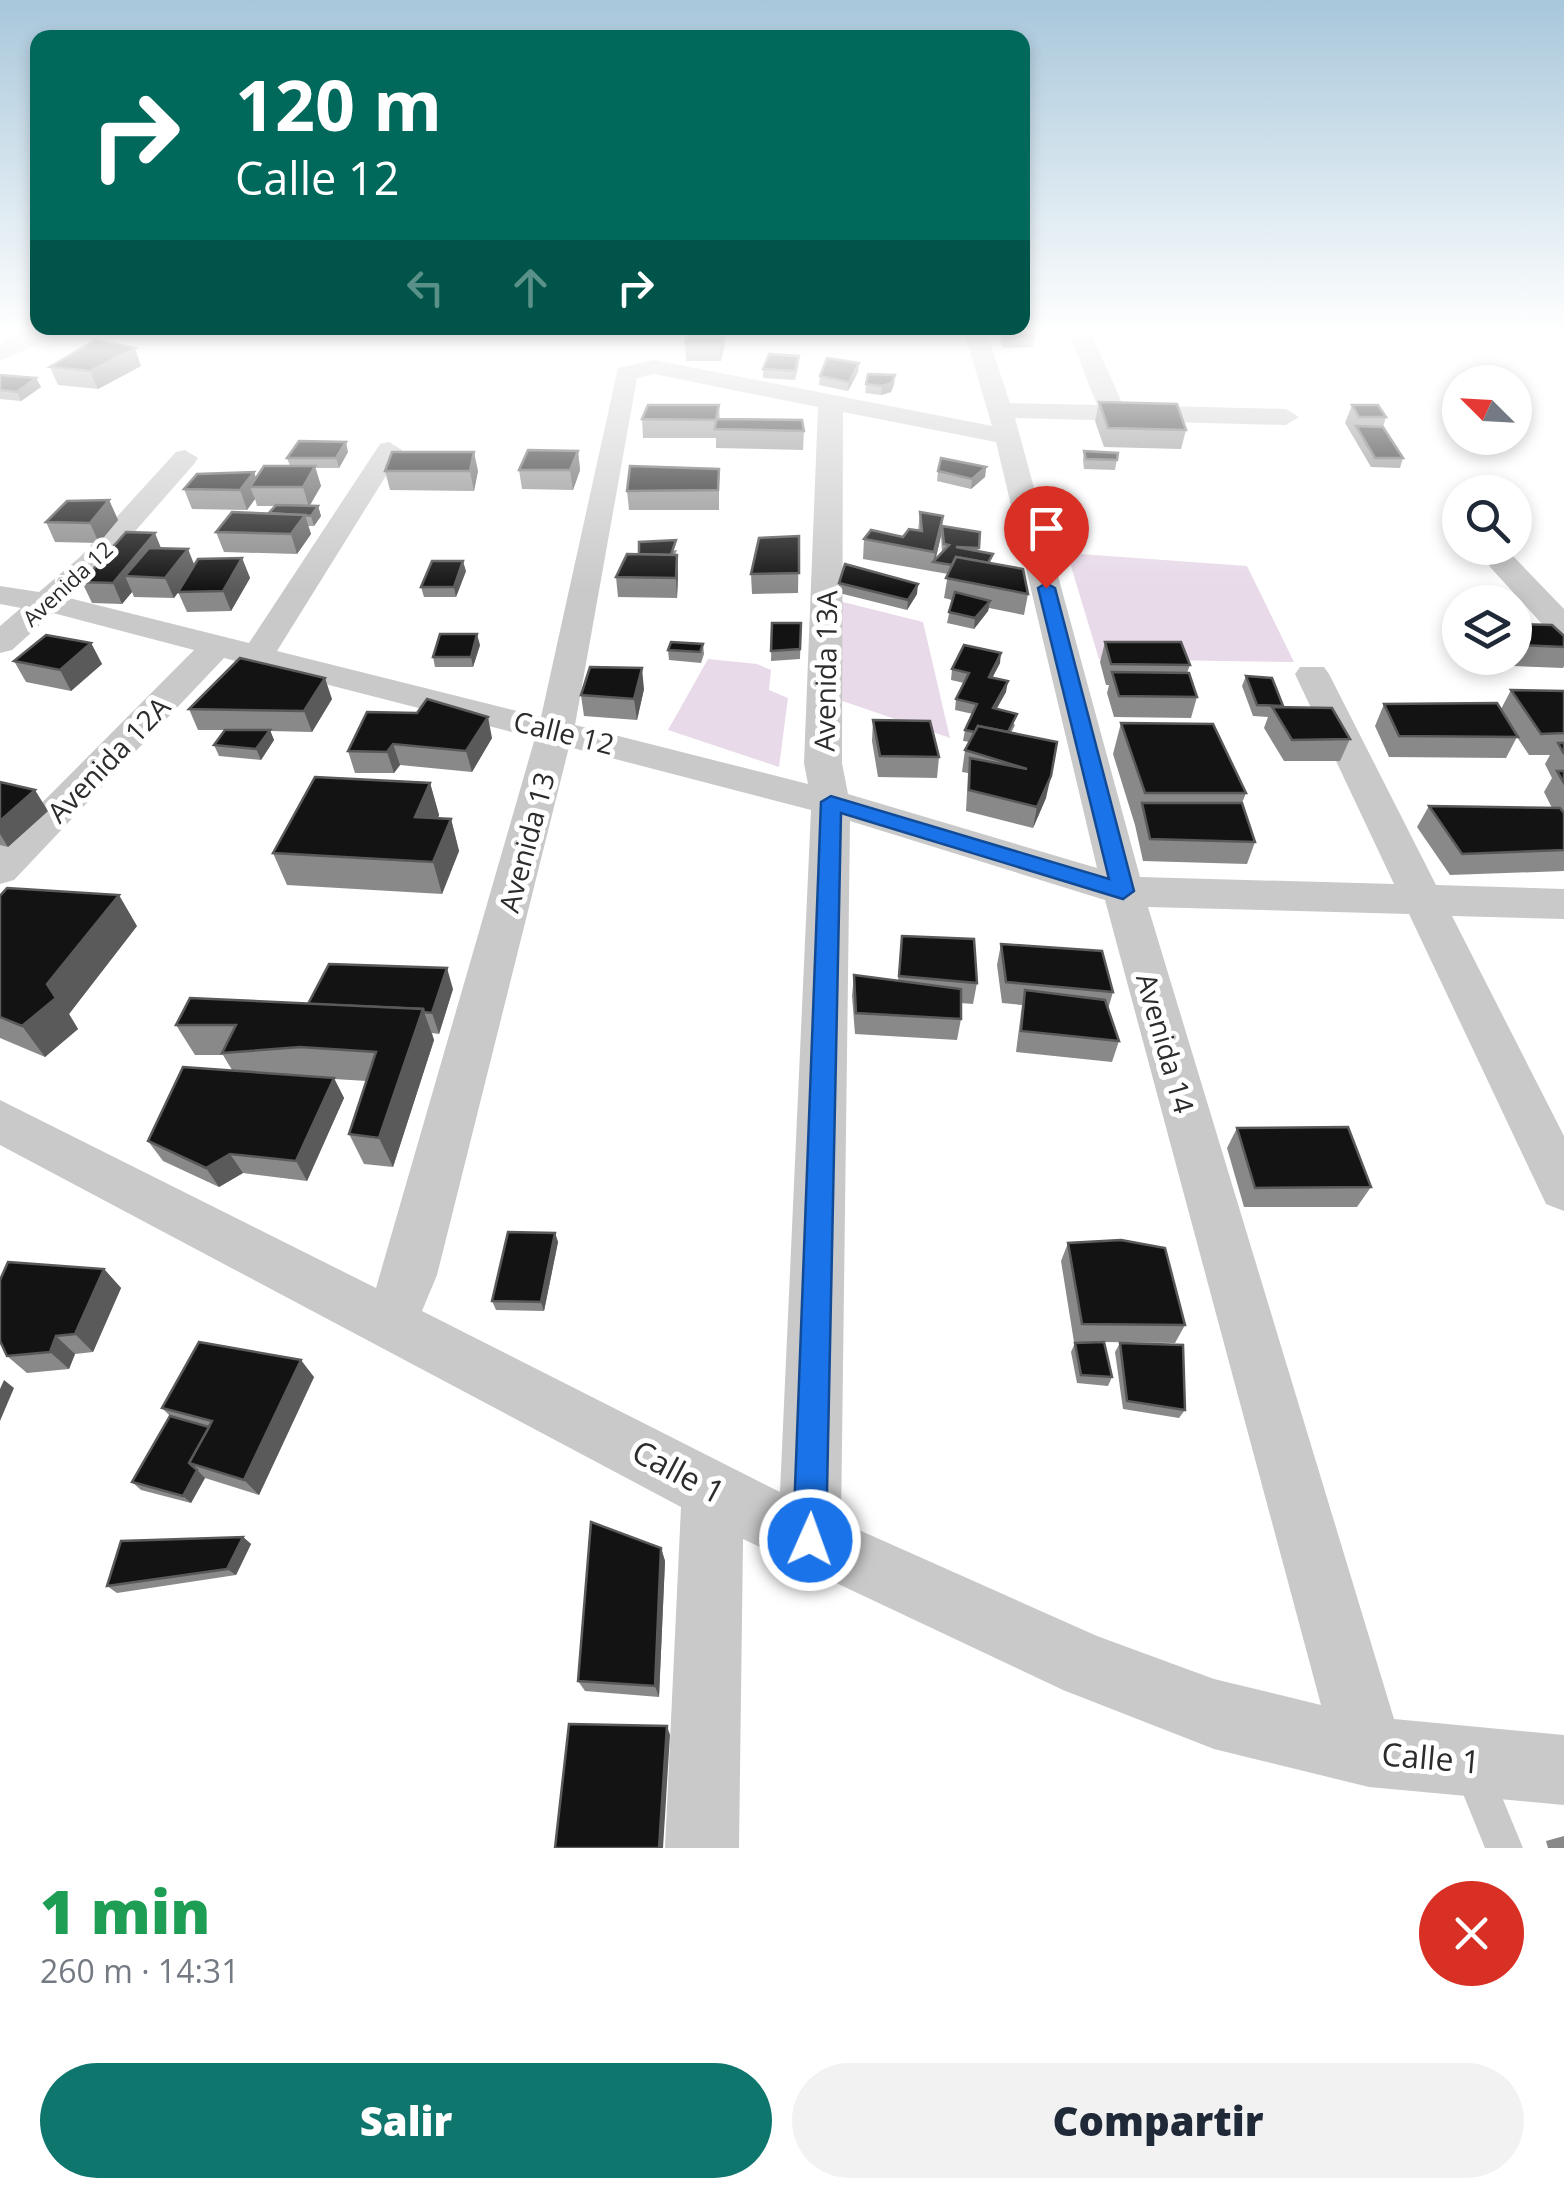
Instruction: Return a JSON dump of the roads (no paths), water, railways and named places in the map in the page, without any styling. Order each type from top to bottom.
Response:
[{"type":"street","name":"Avenida 13","points":[[390,1320],[410,1275],[556,729],[617,417]]},
{"type":"street","name":"Avenida 13A","points":[[810,1540],[831,802],[823,763],[830,417]]},
{"type":"street","points":[[951,417],[1004,424],[1065,417]]},
{"type":"street","name":"Avenida 14","points":[[1002,417],[1123,891],[1369,1752]]},
{"type":"street","points":[[256,658],[389,450]]},
{"type":"street","name":"Avenida 12","points":[[0,643],[50,603],[185,458]]},
{"type":"street","points":[[1505,565],[1564,628]]},
{"type":"street","name":"Calle 12","points":[[0,595],[50,603],[256,658],[556,729],[831,802],[1123,891],[1564,904]]},
{"type":"street","name":"Avenida 12A","points":[[0,870],[216,648]]},
{"type":"street","points":[[1312,674],[1564,1188]]},
{"type":"street","name":"Calle 1","points":[[0,1121],[810,1540],[1086,1666],[1214,1714],[1369,1752],[1564,1770]]},
{"type":"street","points":[[702,1848],[713,1490]]},
{"type":"lane","points":[[1468,1761],[1504,1848]]}]
